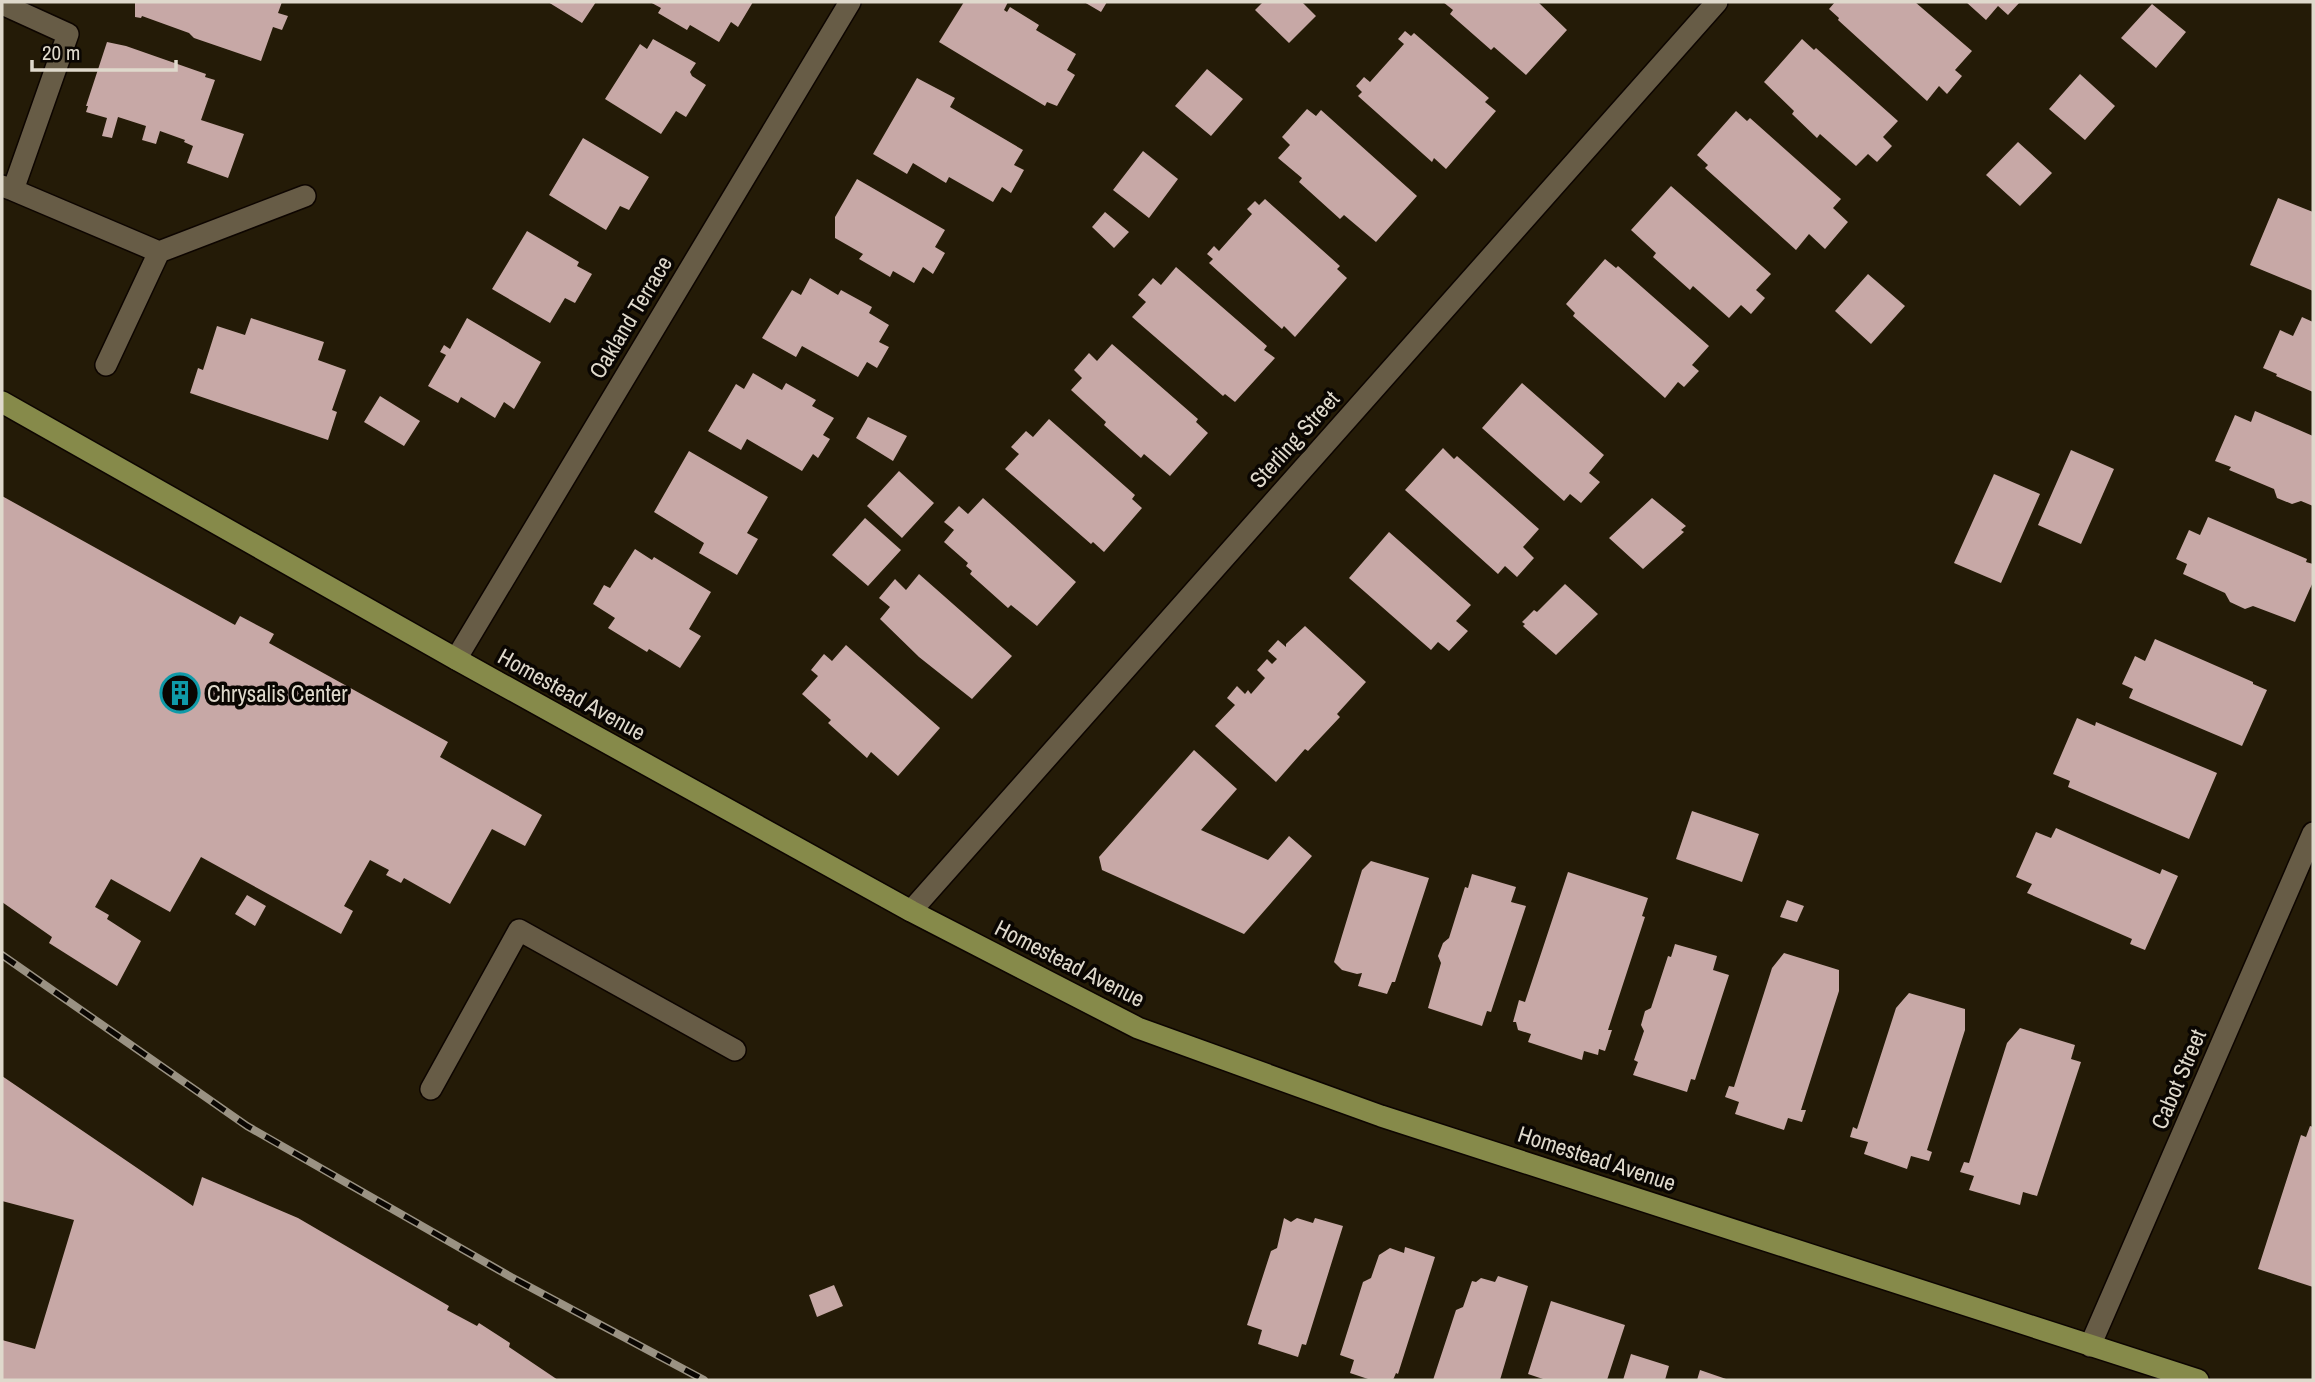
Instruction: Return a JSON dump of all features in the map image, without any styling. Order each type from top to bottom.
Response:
[{"type":"main road","name":"Homestead Avenue","points":[[2,402],[456,659],[911,911],[1138,1028],[1381,1116],[2198,1380]]},
{"type":"street","name":"Oakland Terrace","points":[[456,659],[850,2]]},
{"type":"street","name":"Sterling Street","points":[[911,911],[1717,2]]},
{"type":"street","points":[[2,4],[68,34],[7,188],[159,252],[305,196]]},
{"type":"street","points":[[106,365],[159,252]]},
{"type":"street","name":"Cabot Street","points":[[2090,1346],[2313,833]]},
{"type":"street","points":[[431,1089],[519,930],[735,1049]]},
{"type":"building","points":[[135,2],[282,2],[278,13],[288,16],[282,30],[273,27],[261,61],[194,38],[189,33],[142,16],[135,17]]},
{"type":"building","points":[[548,2],[596,2],[582,23]]},
{"type":"building","points":[[650,2],[753,2],[738,27],[731,22],[719,42],[690,25],[687,30],[658,13],[661,8]]},
{"type":"building","points":[[964,2],[1008,2],[1004,10],[1007,12],[1010,7],[1039,25],[1036,30],[1076,54],[1067,70],[1075,75],[1057,106],[1047,102],[1045,106],[939,42]]},
{"type":"building","points":[[1084,2],[1107,2],[1101,12]]},
{"type":"building","points":[[1263,2],[1302,2],[1316,16],[1289,43],[1255,10]]},
{"type":"building","points":[[1443,2],[1538,2],[1567,30],[1526,75],[1494,47],[1491,50],[1450,14],[1453,10]]},
{"type":"building","points":[[1835,2],[1915,2],[1972,51],[1955,70],[1962,76],[1947,94],[1939,86],[1927,101],[1838,20],[1829,9]]},
{"type":"building","points":[[1966,2],[2020,2],[2008,15],[1998,6],[1986,20]]},
{"type":"building","points":[[2152,4],[2186,32],[2156,68],[2121,38]]},
{"type":"building","points":[[1405,31],[1411,36],[1414,33],[1489,98],[1485,102],[1496,111],[1446,169],[1434,158],[1432,162],[1358,96],[1362,92],[1356,86],[1364,77],[1370,82],[1404,44],[1398,39]]},
{"type":"building","points":[[653,39],[696,63],[690,72],[706,85],[686,117],[676,111],[661,134],[605,99],[640,44],[647,49]]},
{"type":"building","points":[[1802,39],[1814,50],[1816,48],[1898,121],[1883,137],[1892,146],[1877,162],[1868,154],[1856,166],[1820,134],[1817,138],[1764,82]]},
{"type":"building","points":[[107,42],[206,74],[205,77],[215,80],[201,120],[244,134],[228,178],[187,163],[193,146],[184,142],[185,140],[160,131],[156,144],[142,140],[146,126],[118,117],[112,138],[102,136],[107,118],[86,112],[86,106]]},
{"type":"building","points":[[1207,69],[1243,99],[1211,136],[1175,106]]},
{"type":"building","points":[[2080,74],[2115,106],[2085,140],[2049,109]]},
{"type":"building","points":[[917,78],[955,98],[950,107],[1023,150],[1014,165],[1024,170],[1011,193],[1002,187],[993,202],[949,177],[946,183],[913,163],[907,174],[873,154]]},
{"type":"building","points":[[1307,109],[1316,116],[1321,110],[1417,196],[1376,242],[1344,215],[1340,219],[1299,182],[1302,178],[1278,158],[1290,145],[1282,137]]},
{"type":"building","points":[[1736,111],[1747,121],[1750,118],[1841,199],[1833,208],[1848,222],[1825,249],[1809,234],[1796,250],[1705,168],[1708,165],[1697,155]]},
{"type":"building","points":[[583,138],[649,177],[629,210],[620,206],[606,230],[549,195]]},
{"type":"building","points":[[2018,142],[2052,173],[2020,206],[1986,175]]},
{"type":"building","points":[[1143,151],[1178,179],[1149,218],[1113,190]]},
{"type":"building","points":[[857,179],[945,230],[935,247],[945,253],[933,274],[923,267],[914,283],[893,271],[890,277],[859,259],[863,254],[835,238],[835,217]]},
{"type":"building","points":[[1671,186],[1771,274],[1756,290],[1765,298],[1751,314],[1741,305],[1729,318],[1693,286],[1690,290],[1653,257],[1656,253],[1631,230]]},
{"type":"building","points":[[2278,198],[2313,212],[2313,291],[2250,265]]},
{"type":"building","points":[[1265,199],[1340,266],[1337,269],[1347,278],[1295,337],[1284,326],[1282,329],[1209,263],[1213,259],[1207,254],[1214,246],[1219,251],[1252,214],[1247,209],[1255,201],[1259,205]]},
{"type":"building","points":[[1105,212],[1129,232],[1114,248],[1092,227]]},
{"type":"building","points":[[527,231],[579,262],[577,266],[592,274],[575,303],[565,298],[550,323],[492,289]]},
{"type":"building","points":[[1605,259],[1616,268],[1618,266],[1709,346],[1692,365],[1699,371],[1684,387],[1678,382],[1665,398],[1573,316],[1575,313],[1566,304]]},
{"type":"building","points":[[1176,267],[1267,346],[1264,350],[1275,358],[1235,402],[1225,394],[1223,396],[1132,317],[1146,302],[1138,295],[1153,278],[1161,285]]},
{"type":"building","points":[[1868,274],[1905,306],[1871,344],[1835,311]]},
{"type":"building","points":[[810,278],[838,295],[841,290],[872,307],[869,313],[889,325],[879,342],[889,347],[877,368],[867,362],[858,377],[802,346],[796,357],[762,338],[792,290],[801,295]]},
{"type":"building","points":[[2302,317],[2313,322],[2313,392],[2263,368],[2280,330],[2293,336]]},
{"type":"building","points":[[251,318],[324,342],[318,360],[346,370],[332,410],[337,412],[328,440],[190,393],[198,368],[203,370],[217,326],[245,335]]},
{"type":"building","points":[[467,318],[541,362],[514,409],[504,402],[495,418],[461,397],[458,403],[428,386],[446,355],[440,352],[444,345],[450,349]]},
{"type":"building","points":[[1112,344],[1198,419],[1196,422],[1208,433],[1170,476],[1144,454],[1141,458],[1104,425],[1106,422],[1071,390],[1082,378],[1074,370],[1089,353],[1097,361]]},
{"type":"building","points":[[753,373],[782,390],[786,383],[816,400],[812,406],[834,418],[823,435],[830,439],[818,458],[813,454],[802,471],[747,439],[741,450],[708,431],[736,384],[744,389]]},
{"type":"building","points":[[1522,383],[1604,455],[1589,473],[1600,482],[1581,503],[1570,494],[1564,501],[1482,428]]},
{"type":"building","points":[[380,396],[420,421],[404,446],[364,422]]},
{"type":"building","points":[[2255,411],[2313,436],[2313,506],[2301,501],[2292,504],[2277,498],[2274,489],[2229,470],[2231,467],[2215,461],[2235,415],[2251,422]]},
{"type":"building","points":[[868,417],[907,436],[893,461],[856,438]]},
{"type":"building","points":[[1049,419],[1135,495],[1132,499],[1142,508],[1104,552],[1093,542],[1091,544],[1005,469],[1019,454],[1011,447],[1026,431],[1033,437]]},
{"type":"building","points":[[1443,448],[1454,459],[1457,456],[1539,529],[1523,547],[1534,558],[1517,577],[1505,566],[1498,574],[1405,490]]},
{"type":"building","points":[[2071,450],[2114,469],[2081,544],[2038,525]]},
{"type":"building","points":[[689,451],[768,497],[747,533],[758,539],[737,575],[699,553],[704,543],[654,512]]},
{"type":"building","points":[[899,471],[934,503],[902,538],[867,506]]},
{"type":"building","points":[[1994,474],[2040,494],[2001,583],[1954,563]]},
{"type":"building","name":"Chrysalis Center","points":[[2,496],[235,625],[240,616],[274,634],[269,643],[448,742],[440,757],[542,815],[525,846],[492,829],[450,904],[404,878],[401,883],[386,875],[389,870],[370,860],[344,906],[353,911],[341,934],[201,857],[170,912],[111,879],[95,907],[109,915],[107,919],[141,941],[117,986],[49,943],[52,937],[2,902]]},
{"type":"building","points":[[983,498],[1076,582],[1037,626],[1011,605],[1008,608],[970,574],[972,571],[966,566],[968,563],[944,542],[954,530],[944,522],[959,506],[968,514]]},
{"type":"building","points":[[1652,498],[1686,526],[1681,530],[1684,532],[1643,569],[1609,538]]},
{"type":"building","points":[[2208,517],[2307,559],[2306,562],[2313,564],[2313,582],[2295,622],[2253,606],[2245,609],[2230,602],[2225,593],[2183,574],[2187,564],[2176,559],[2189,530],[2200,535]]},
{"type":"building","points":[[865,518],[901,550],[868,586],[832,555]]},
{"type":"building","points":[[1389,532],[1471,605],[1456,621],[1468,631],[1449,651],[1438,642],[1431,650],[1349,578]]},
{"type":"building","points":[[635,549],[652,560],[654,557],[711,592],[689,629],[701,636],[680,668],[608,628],[615,618],[593,604],[604,585],[610,588]]},
{"type":"building","points":[[919,574],[1012,656],[972,699],[919,657],[880,619],[890,607],[879,598],[895,579],[906,590]]},
{"type":"building","points":[[1565,584],[1598,614],[1556,655],[1523,626],[1525,624],[1522,622],[1534,610],[1537,612]]},
{"type":"building","points":[[1305,626],[1366,682],[1337,714],[1340,717],[1308,751],[1305,749],[1276,782],[1215,726],[1235,705],[1227,698],[1237,686],[1245,694],[1248,690],[1251,694],[1265,678],[1257,670],[1267,659],[1272,664],[1277,659],[1268,651],[1278,640],[1286,647]]},
{"type":"building","points":[[2155,639],[2267,690],[2242,746],[2129,698],[2133,689],[2122,684],[2135,656],[2145,661]]},
{"type":"building","points":[[846,645],[940,728],[898,776],[871,752],[867,758],[828,723],[831,720],[802,694],[818,676],[811,670],[824,654],[832,661]]},
{"type":"building","points":[[2077,718],[2095,726],[2096,722],[2217,773],[2189,839],[2068,787],[2070,781],[2053,774]]},
{"type":"building","points":[[1194,750],[1237,789],[1201,830],[1268,860],[1289,836],[1312,856],[1244,934],[1102,870],[1099,857]]},
{"type":"building","points":[[1692,811],[1759,834],[1742,882],[1676,859]]},
{"type":"building","points":[[2056,828],[2160,874],[2162,869],[2178,876],[2145,950],[2130,944],[2132,939],[2027,893],[2032,884],[2016,877],[2036,832],[2051,838]]},
{"type":"building","points":[[1371,861],[1429,878],[1395,982],[1392,982],[1387,994],[1358,986],[1362,973],[1342,970],[1334,962],[1362,870]]},
{"type":"building","points":[[1568,872],[1648,898],[1642,916],[1645,917],[1608,1030],[1612,1030],[1605,1051],[1599,1049],[1598,1055],[1584,1051],[1582,1060],[1528,1042],[1531,1034],[1518,1030],[1516,1022],[1513,1022],[1519,1000],[1525,1002]]},
{"type":"building","points":[[1472,874],[1516,887],[1511,902],[1526,906],[1491,1012],[1487,1011],[1482,1026],[1428,1008],[1441,963],[1438,956],[1443,943],[1449,938],[1465,887],[1468,888]]},
{"type":"building","points":[[247,895],[266,906],[255,926],[235,914]]},
{"type":"building","points":[[1787,900],[1804,906],[1797,922],[1780,917]]},
{"type":"building","points":[[1675,944],[1717,956],[1713,970],[1729,975],[1695,1080],[1691,1079],[1687,1092],[1633,1075],[1638,1062],[1634,1060],[1644,1031],[1641,1025],[1645,1011],[1651,1008],[1668,956],[1671,957]]},
{"type":"building","points":[[1784,953],[1839,970],[1839,991],[1801,1110],[1806,1110],[1802,1122],[1788,1118],[1784,1130],[1735,1114],[1739,1102],[1725,1097],[1729,1086],[1734,1087],[1772,968]]},
{"type":"building","points":[[1909,993],[1965,1009],[1965,1030],[1927,1150],[1932,1152],[1929,1161],[1911,1156],[1907,1169],[1864,1154],[1868,1142],[1850,1137],[1853,1127],[1857,1129],[1896,1008]]},
{"type":"building","points":[[2020,1028],[2075,1045],[2071,1059],[2081,1062],[2037,1196],[2023,1192],[2020,1205],[1969,1190],[1974,1176],[1960,1172],[1964,1162],[1969,1163],[2007,1043]]},
{"type":"building","points":[[2,1076],[193,1206],[202,1177],[298,1218],[449,1306],[447,1310],[477,1326],[479,1323],[558,1380],[2,1380],[2,1340],[35,1349],[74,1220],[2,1201]]},
{"type":"building","points":[[2310,1126],[2313,1127],[2313,1287],[2258,1269],[2301,1135],[2306,1137]]},
{"type":"building","points":[[1284,1218],[1291,1222],[1297,1218],[1313,1223],[1315,1218],[1343,1226],[1306,1345],[1302,1344],[1298,1357],[1258,1344],[1262,1330],[1247,1325],[1271,1251],[1277,1248]]},
{"type":"building","points":[[1405,1247],[1435,1257],[1398,1374],[1396,1373],[1393,1380],[1371,1380],[1350,1373],[1354,1360],[1340,1355],[1363,1282],[1371,1278],[1379,1255],[1390,1248],[1404,1253]]},
{"type":"building","points":[[1498,1276],[1528,1286],[1500,1380],[1433,1380],[1456,1310],[1463,1307],[1472,1281],[1476,1282],[1481,1278],[1495,1282]]},
{"type":"building","points":[[834,1285],[843,1306],[817,1317],[809,1295]]},
{"type":"building","points":[[1551,1301],[1625,1325],[1607,1380],[1546,1380],[1528,1374]]},
{"type":"building","points":[[1631,1354],[1669,1366],[1665,1380],[1623,1380]]},
{"type":"building","points":[[1700,1370],[1729,1380],[1697,1380]]},
{"type":"railway","points":[[2,955],[247,1126],[511,1277],[704,1380]]},
{"type":"place","name":"Chrysalis Center","points":[[180,693]]}]
